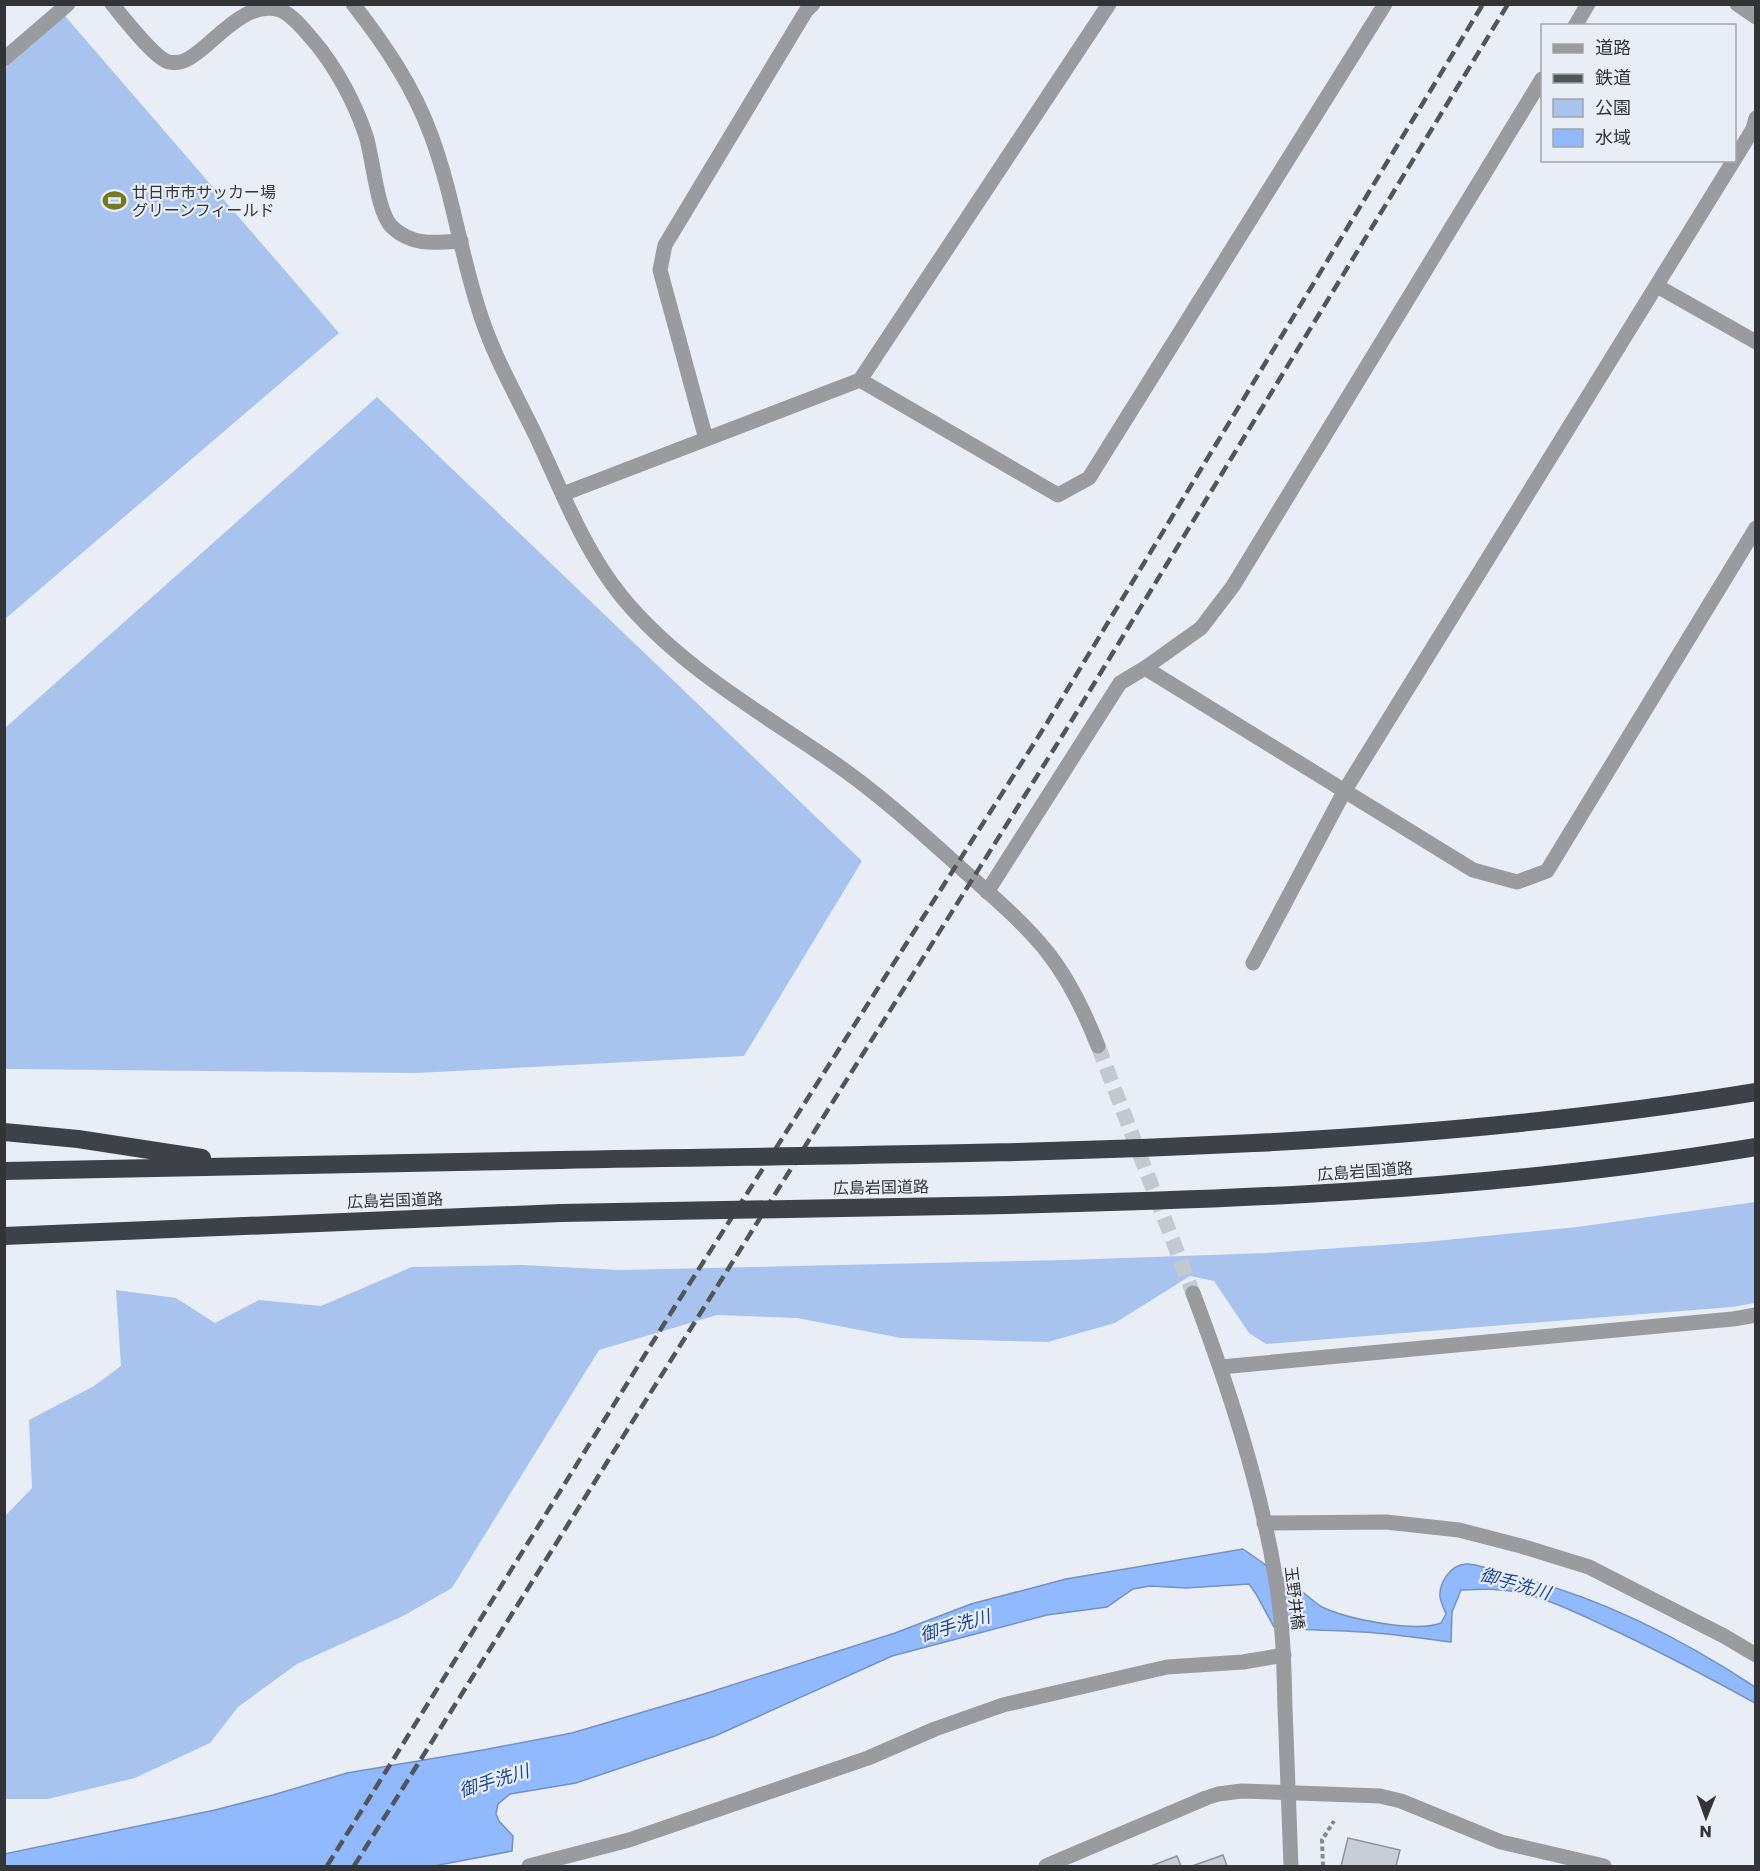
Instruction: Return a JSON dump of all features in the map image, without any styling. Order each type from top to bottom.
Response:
[{"type":"highway","name":"広島岩国道路","points":[[4,1171],[1265,1144],[1417,1133],[1570,1118],[1755,1092]]},
{"type":"highway","points":[[4,1132],[78,1138],[208,1159],[258,1164],[308,1165]]},
{"type":"highway","name":"広島岩国道路","points":[[4,1236],[561,1213],[1102,1203],[1268,1197],[1422,1186],[1576,1171],[1755,1147]]},
{"type":"street","points":[[4,59],[68,4]]},
{"type":"street","points":[[112,4],[157,55],[168,62],[180,63],[192,57],[243,16],[260,8],[279,10],[295,20],[328,60],[354,106],[366,136],[381,205],[390,226],[408,240],[431,244],[460,241]]},
{"type":"street","points":[[353,4],[381,40],[409,85],[431,133],[447,184],[483,325],[563,494],[597,560],[620,595],[647,626],[677,654],[869,787],[1018,921],[1048,952],[1072,988],[1098,1046]]},
{"type":"street","points":[[706,439],[660,270],[665,245],[806,11],[813,4]]},
{"type":"street","points":[[563,494],[860,380],[1109,4]]},
{"type":"street","points":[[860,380],[1058,495],[1089,478],[1385,4]]},
{"type":"street","points":[[1576,24],[1588,4]]},
{"type":"street","points":[[1737,4],[1755,17]]},
{"type":"street","points":[[987,892],[1120,683],[1201,628],[1233,586],[1541,81]]},
{"type":"street","points":[[1736,157],[1753,129],[1755,118]]},
{"type":"street","points":[[1252,963],[1345,790],[1733,162]]},
{"type":"street","points":[[1657,286],[1755,342]]},
{"type":"street","points":[[1145,668],[1473,870],[1517,882],[1547,871],[1755,528]]},
{"type":"street","name":"玉野井橋","points":[[1193,1293],[1221,1367],[1252,1471],[1276,1581],[1284,1655],[1290,1866]]},
{"type":"street","points":[[1221,1367],[1734,1319],[1755,1315]]},
{"type":"street","points":[[1264,1523],[1386,1522],[1459,1530],[1521,1546],[1589,1567],[1725,1636],[1755,1655]]},
{"type":"street","points":[[529,1866],[629,1840],[868,1758],[1003,1705],[1167,1667],[1243,1662],[1284,1655]]},
{"type":"street","points":[[1047,1866],[1218,1794],[1242,1791],[1357,1794],[1401,1800],[1501,1842],[1604,1866]]},
{"type":"path","points":[[1323,1866],[1322,1840],[1341,1809],[1341,1795]]},
{"type":"green space","name":"廿日市市サッカー場 グリーンフィールド","points":[[65,16],[339,333],[5,619],[5,68]]},
{"type":"green space","points":[[377,397],[862,861],[744,1056],[416,1073],[5,1069],[5,728]]},
{"type":"green space","points":[[1755,1202],[1755,1303],[1732,1307],[1266,1344],[1249,1333],[1214,1281],[1190,1276],[1115,1323],[1048,1342],[901,1338],[797,1318],[717,1315],[599,1350],[452,1588],[403,1616],[297,1664],[238,1707],[210,1743],[135,1778],[48,1799],[5,1799],[5,1516],[32,1488],[29,1420],[94,1386],[121,1366],[116,1290],[176,1298],[215,1323],[259,1300],[321,1306],[412,1267],[521,1265],[620,1270],[1267,1253],[1425,1242],[1577,1227]]},
{"type":"water","name":"御手洗川","points":[[1243,1549],[1322,1607],[1364,1620],[1399,1625],[1430,1626],[1441,1623],[1446,1614],[1440,1597],[1441,1586],[1450,1571],[1460,1565],[1475,1565],[1539,1583],[1572,1593],[1666,1634],[1755,1687],[1755,1703],[1605,1626],[1556,1604],[1517,1592],[1493,1589],[1461,1590],[1452,1612],[1451,1642],[1376,1633],[1274,1627],[1249,1584],[1186,1588],[1150,1586],[1133,1589],[1107,1607],[1047,1615],[892,1656],[715,1736],[576,1783],[510,1794],[498,1804],[496,1814],[499,1821],[513,1836],[512,1851],[434,1866],[5,1866],[4,1854],[215,1810],[347,1773],[572,1733],[895,1633],[971,1604],[1066,1579]]},
{"type":"building","points":[[1348,1838],[1400,1850],[1396,1866],[1341,1866]]},
{"type":"building","points":[[1223,1855],[1227,1866],[1192,1866]]},
{"type":"building","points":[[1177,1856],[1181,1866],[1151,1866]]},
{"type":"tunnel","points":[[1098,1046],[1193,1293]]},
{"type":"railway","points":[[327,1866],[674,1308],[1047,723],[1483,4]]},
{"type":"railway","points":[[354,1866],[1064,733],[1508,4]]},
{"type":"place","name":"廿日市市サッカー場 グリーンフィールド","points":[[114,201]]}]
